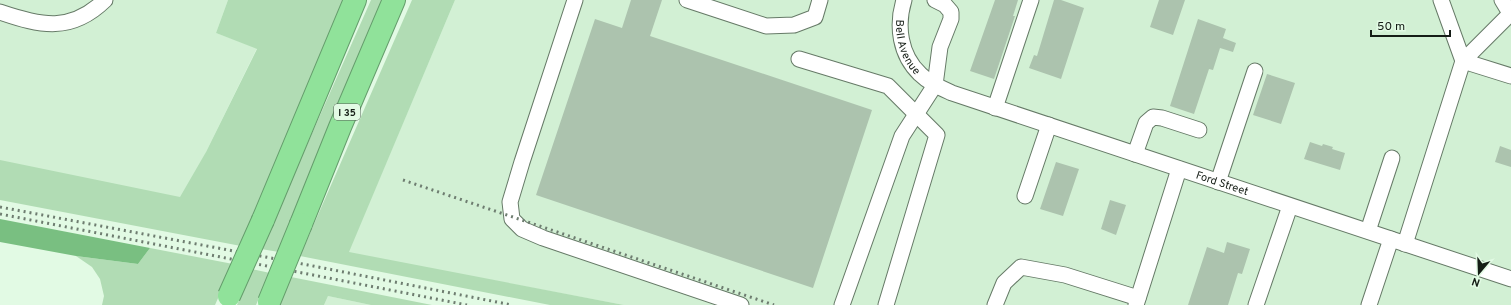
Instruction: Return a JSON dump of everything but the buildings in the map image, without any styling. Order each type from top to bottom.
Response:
[{"type":"highway","points":[[227,300],[263,220],[355,0]]},
{"type":"highway","name":"I 35","points":[[268,304],[340,127],[394,0]]},
{"type":"street","points":[[0,12],[21,19],[45,24],[60,24],[84,16],[106,0]]},
{"type":"street","points":[[575,0],[510,202],[512,218],[522,229],[543,238],[741,305]]},
{"type":"street","points":[[687,0],[766,26],[794,25],[815,17],[820,0]]},
{"type":"street","name":"Bell Avenue","points":[[904,0],[900,24],[901,41],[912,66],[921,75],[935,85]]},
{"type":"street","points":[[845,305],[902,136],[935,85],[940,47],[951,19],[951,12],[935,0]]},
{"type":"street","points":[[995,108],[1032,0]]},
{"type":"street","points":[[1441,0],[1463,61]]},
{"type":"street","points":[[1369,305],[1398,241],[1463,61],[1511,15],[1502,0]]},
{"type":"street","points":[[799,59],[888,86],[937,135],[886,305]]},
{"type":"street","points":[[1463,61],[1511,76]]},
{"type":"street","points":[[1218,182],[1254,71]]},
{"type":"street","name":"Ford Street","points":[[935,85],[952,93],[995,108],[1511,279]]},
{"type":"street","points":[[1135,154],[1146,123],[1153,117],[1162,118],[1199,130]]},
{"type":"street","points":[[1025,196],[1049,125]]},
{"type":"street","points":[[1368,231],[1392,158]]},
{"type":"street","points":[[995,305],[1004,283],[1021,267],[1065,275],[1137,302],[1179,169]]},
{"type":"street","points":[[1256,305],[1290,206]]},
{"type":"shaded area","points":[[0,0],[228,0],[216,33],[257,48],[206,152],[190,208],[0,172]]},
{"type":"shaded area","points":[[228,0],[347,0],[241,246],[0,200],[0,160],[180,197],[206,152],[257,49],[216,33]]},
{"type":"shaded area","points":[[371,0],[387,0],[279,252],[261,249]]},
{"type":"shaded area","points":[[412,0],[455,0],[349,252],[624,305],[550,305],[300,256]]},
{"type":"shaded area","points":[[455,0],[1511,0],[1511,305],[624,305],[348,253]]},
{"type":"shaded area","points":[[150,248],[233,264],[215,305],[102,305],[104,296],[100,279],[92,267],[76,256],[138,264]]},
{"type":"shaded area","points":[[252,269],[270,273],[256,305],[237,305]]},
{"type":"shaded area","points":[[291,277],[432,305],[371,305],[328,296],[324,305],[280,305]]},
{"type":"shaded area","points":[[328,296],[371,305],[324,305]]},
{"type":"green space","points":[[0,219],[150,248],[138,264],[76,256],[0,242]]},
{"type":"railway","points":[[403,180],[774,305]]},
{"type":"railway","points":[[0,207],[512,305]]},
{"type":"railway","points":[[0,214],[467,305]]}]
